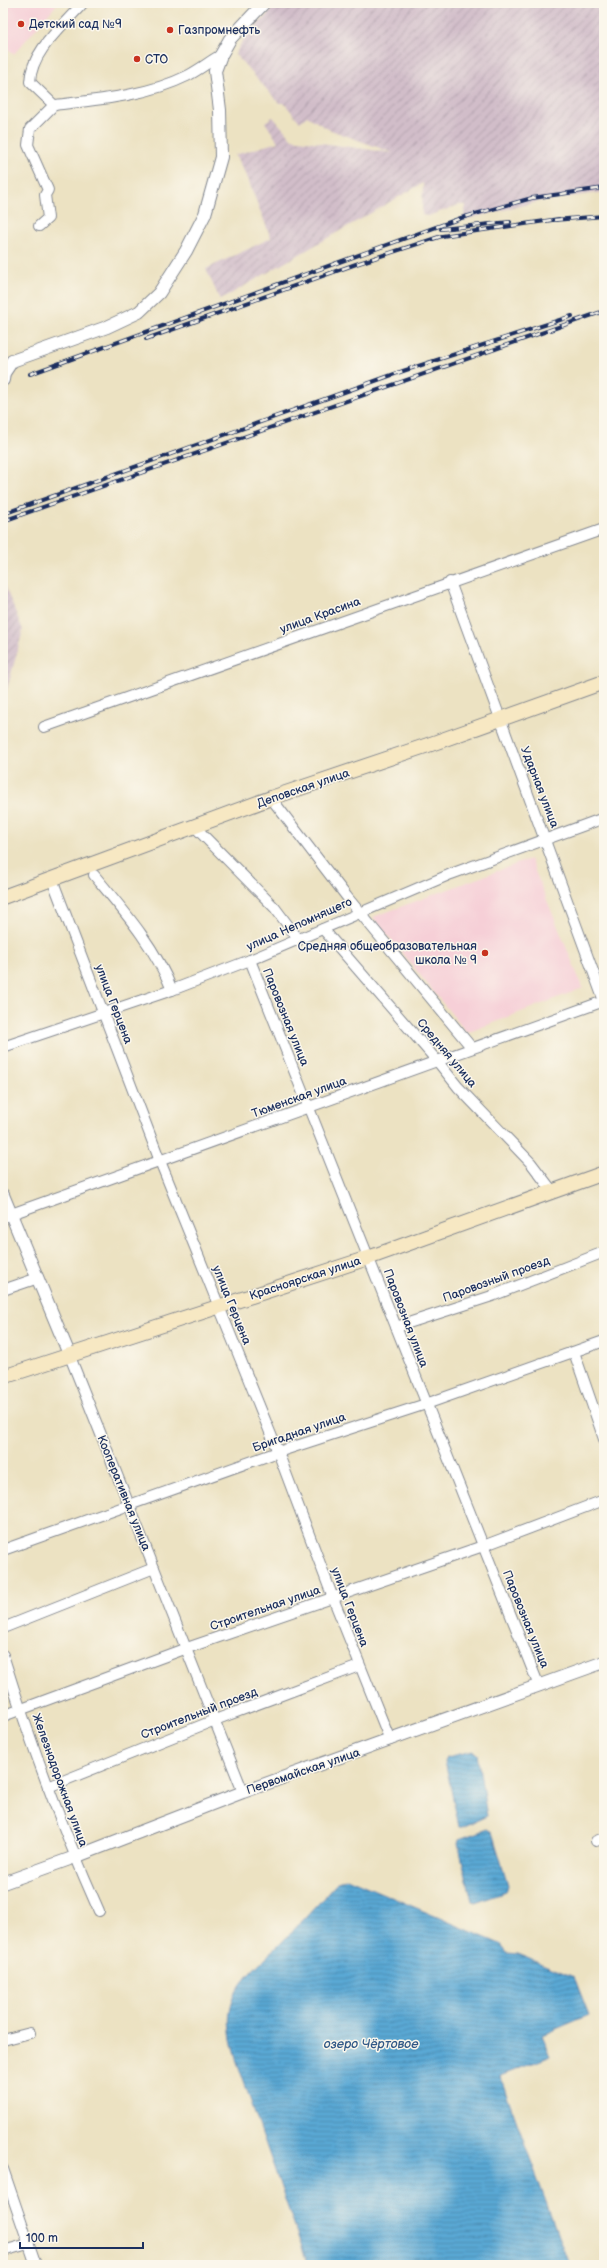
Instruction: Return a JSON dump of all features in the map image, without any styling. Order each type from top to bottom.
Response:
[{"type":"main road","name":"Деповская улица","points":[[3,897],[272,798],[604,682]]},
{"type":"main road","name":"Красноярская улица","points":[[3,1377],[69,1354],[368,1258],[604,1173]]},
{"type":"street","points":[[54,105],[30,82],[30,70],[38,53],[83,3]]},
{"type":"street","points":[[3,380],[4,373],[12,361],[107,327],[139,312],[159,293],[186,251],[205,214],[221,157],[220,110],[216,71],[221,54],[230,39],[264,3]]},
{"type":"street","points":[[39,226],[48,218],[45,195],[48,190],[28,145],[30,129],[54,105],[109,99],[163,85],[187,76],[221,54]]},
{"type":"street","name":"улица Красина","points":[[44,727],[450,582],[604,529]]},
{"type":"street","name":"Ударная улица","points":[[450,582],[546,839],[604,1001]]},
{"type":"street","points":[[272,798],[302,841],[472,1048]]},
{"type":"street","name":"улица Непомнящего","points":[[3,1047],[103,1012],[172,990],[299,940],[360,911],[604,818]]},
{"type":"street","points":[[195,827],[275,908],[299,940]]},
{"type":"street","points":[[94,875],[133,922],[165,972],[172,990]]},
{"type":"street","name":"улица Герцена","points":[[52,879],[160,1161],[278,1452],[359,1666],[390,1740]]},
{"type":"street","name":"Средняя улица","points":[[324,929],[458,1087],[531,1163],[553,1192]]},
{"type":"street","name":"Паровозная улица","points":[[250,960],[538,1686]]},
{"type":"street","name":"Тюменская улица","points":[[7,1216],[308,1106],[438,1062],[472,1048],[604,1001]]},
{"type":"street","name":"Кооперативная улица","points":[[3,1195],[7,1216],[38,1278],[187,1648],[243,1792]]},
{"type":"street","name":"Паровозный проезд","points":[[396,1327],[492,1296],[604,1252]]},
{"type":"street","points":[[3,1290],[38,1278]]},
{"type":"street","name":"Бригадная улица","points":[[3,1550],[278,1452],[426,1404],[604,1341]]},
{"type":"street","points":[[574,1352],[604,1439]]},
{"type":"street","name":"Строительная улица","points":[[3,1716],[187,1648],[483,1546],[604,1500]]},
{"type":"street","points":[[3,1628],[154,1568]]},
{"type":"street","name":"Железнодорожная улица","points":[[3,1655],[20,1710],[48,1787],[75,1857],[99,1911]]},
{"type":"street","name":"Первомайская улица","points":[[3,1883],[75,1857],[243,1792],[604,1662]]},
{"type":"street","name":"Строительный проезд","points":[[48,1787],[215,1720],[359,1666]]},
{"type":"street","points":[[3,2040],[30,2033]]},
{"type":"street","points":[[3,2169],[36,2265]]},
{"type":"street","points":[[3,2251],[28,2244]]},
{"type":"shaded area","name":"Детский сад №9","points":[[3,3],[58,3],[14,54],[3,45]]},
{"type":"shaded area","points":[[278,3],[604,3],[604,192],[541,201],[463,220],[466,205],[459,205],[428,216],[422,215],[423,183],[220,300],[206,269],[271,238],[246,175],[235,155],[278,142],[265,122],[273,117],[292,139],[393,153],[328,129],[307,116],[300,122],[284,103],[279,103],[235,54],[242,42]]},
{"type":"shaded area","points":[[3,582],[23,630],[3,704]]},
{"type":"shaded area","name":"Средняя общеобразовательная школа № 9","points":[[530,859],[583,988],[467,1033],[373,917]]},
{"type":"water","points":[[473,1751],[477,1754],[487,1816],[459,1827],[445,1761],[447,1757]]},
{"type":"water","points":[[487,1829],[492,1832],[508,1885],[506,1892],[475,1903],[472,1901],[458,1843],[459,1839]]},
{"type":"water","name":"озеро Чёртовое","points":[[347,1878],[500,1944],[507,1953],[517,1954],[574,1977],[589,2015],[542,2035],[551,2056],[500,2076],[569,2265],[308,2265],[236,2059],[229,2022],[233,1999],[241,1983],[295,1929],[338,1882]]},
{"type":"railway","points":[[30,374],[461,218],[532,198],[604,188]]},
{"type":"railway","points":[[554,220],[604,216]]},
{"type":"railway","points":[[146,339],[356,264],[442,236],[559,219]]},
{"type":"railway","points":[[441,229],[510,222]]},
{"type":"railway","points":[[3,521],[604,311]]},
{"type":"railway","points":[[3,514],[403,371],[572,316]]},
{"type":"place","name":"Детский сад №9","points":[[21,24]]},
{"type":"place","name":"Газпромнефть","points":[[170,30]]},
{"type":"place","name":"СТО","points":[[137,59]]},
{"type":"place","name":"Средняя общеобразовательная школа № 9","points":[[485,953]]}]
